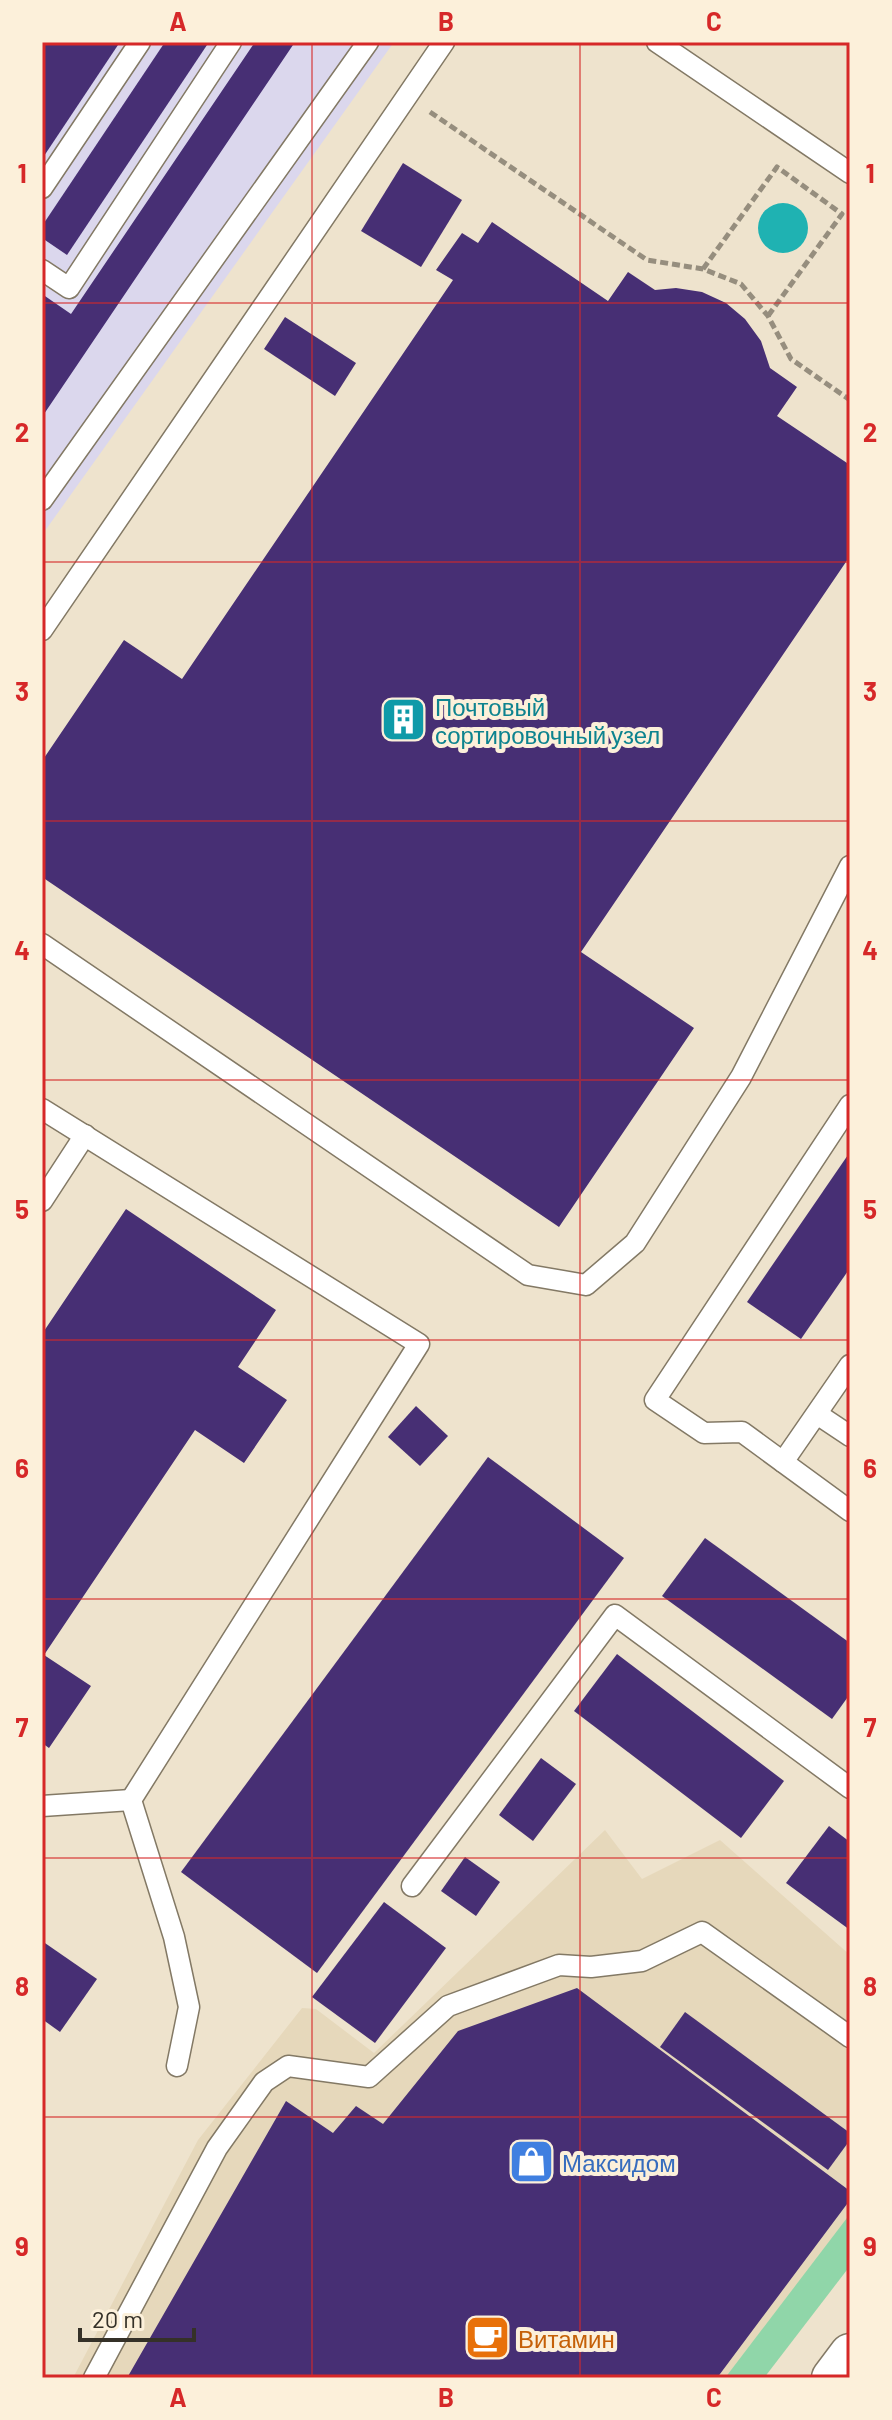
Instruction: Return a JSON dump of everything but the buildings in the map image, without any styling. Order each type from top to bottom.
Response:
[{"type":"street","points":[[832,2378],[850,2354]]},
{"type":"lane","points":[[42,188],[140,42]]},
{"type":"lane","points":[[42,270],[69,288],[231,42]]},
{"type":"lane","points":[[42,500],[368,42]]},
{"type":"lane","points":[[42,630],[444,42]]},
{"type":"lane","points":[[657,42],[850,173]]},
{"type":"lane","points":[[42,944],[528,1275],[586,1285],[635,1243],[741,1077],[850,866]]},
{"type":"lane","points":[[850,1105],[655,1400],[704,1433],[742,1432],[850,1511]]},
{"type":"lane","points":[[42,1109],[419,1344],[131,1800],[174,1937],[189,2007],[177,2066]]},
{"type":"lane","points":[[42,1201],[85,1135]]},
{"type":"lane","points":[[783,1462],[850,1365]]},
{"type":"lane","points":[[817,1414],[850,1436]]},
{"type":"lane","points":[[412,1886],[615,1615],[850,1788]]},
{"type":"lane","points":[[42,1806],[131,1800]]},
{"type":"lane","points":[[94,2378],[217,2148],[264,2082],[288,2066],[369,2077],[448,2006],[559,1965],[591,1967],[642,1961],[702,1932],[850,2037]]},
{"type":"path","points":[[408,97],[647,260],[703,269],[741,284],[768,316],[791,359],[850,400]]},
{"type":"path","points":[[703,269],[777,167],[842,214],[768,316]]},
{"type":"shaded area","points":[[42,42],[394,42],[42,535]]},
{"type":"shaded area","name":"Максидом","points":[[605,1830],[642,1879],[720,1840],[850,1955],[850,2264],[763,2378],[73,2378],[198,2140],[302,2008],[316,2009],[374,2053]]},
{"type":"green space","points":[[850,2214],[850,2266],[764,2378],[725,2378]]},
{"type":"water","points":[[783,203],[801,210],[808,228],[801,246],[783,253],[765,246],[758,228],[765,210]]},
{"type":"place","name":"Почтовый сортировочный узел","points":[[404,720]]},
{"type":"place","name":"Максидом","points":[[531,2162]]},
{"type":"place","name":"Витамин","points":[[487,2338]]}]
